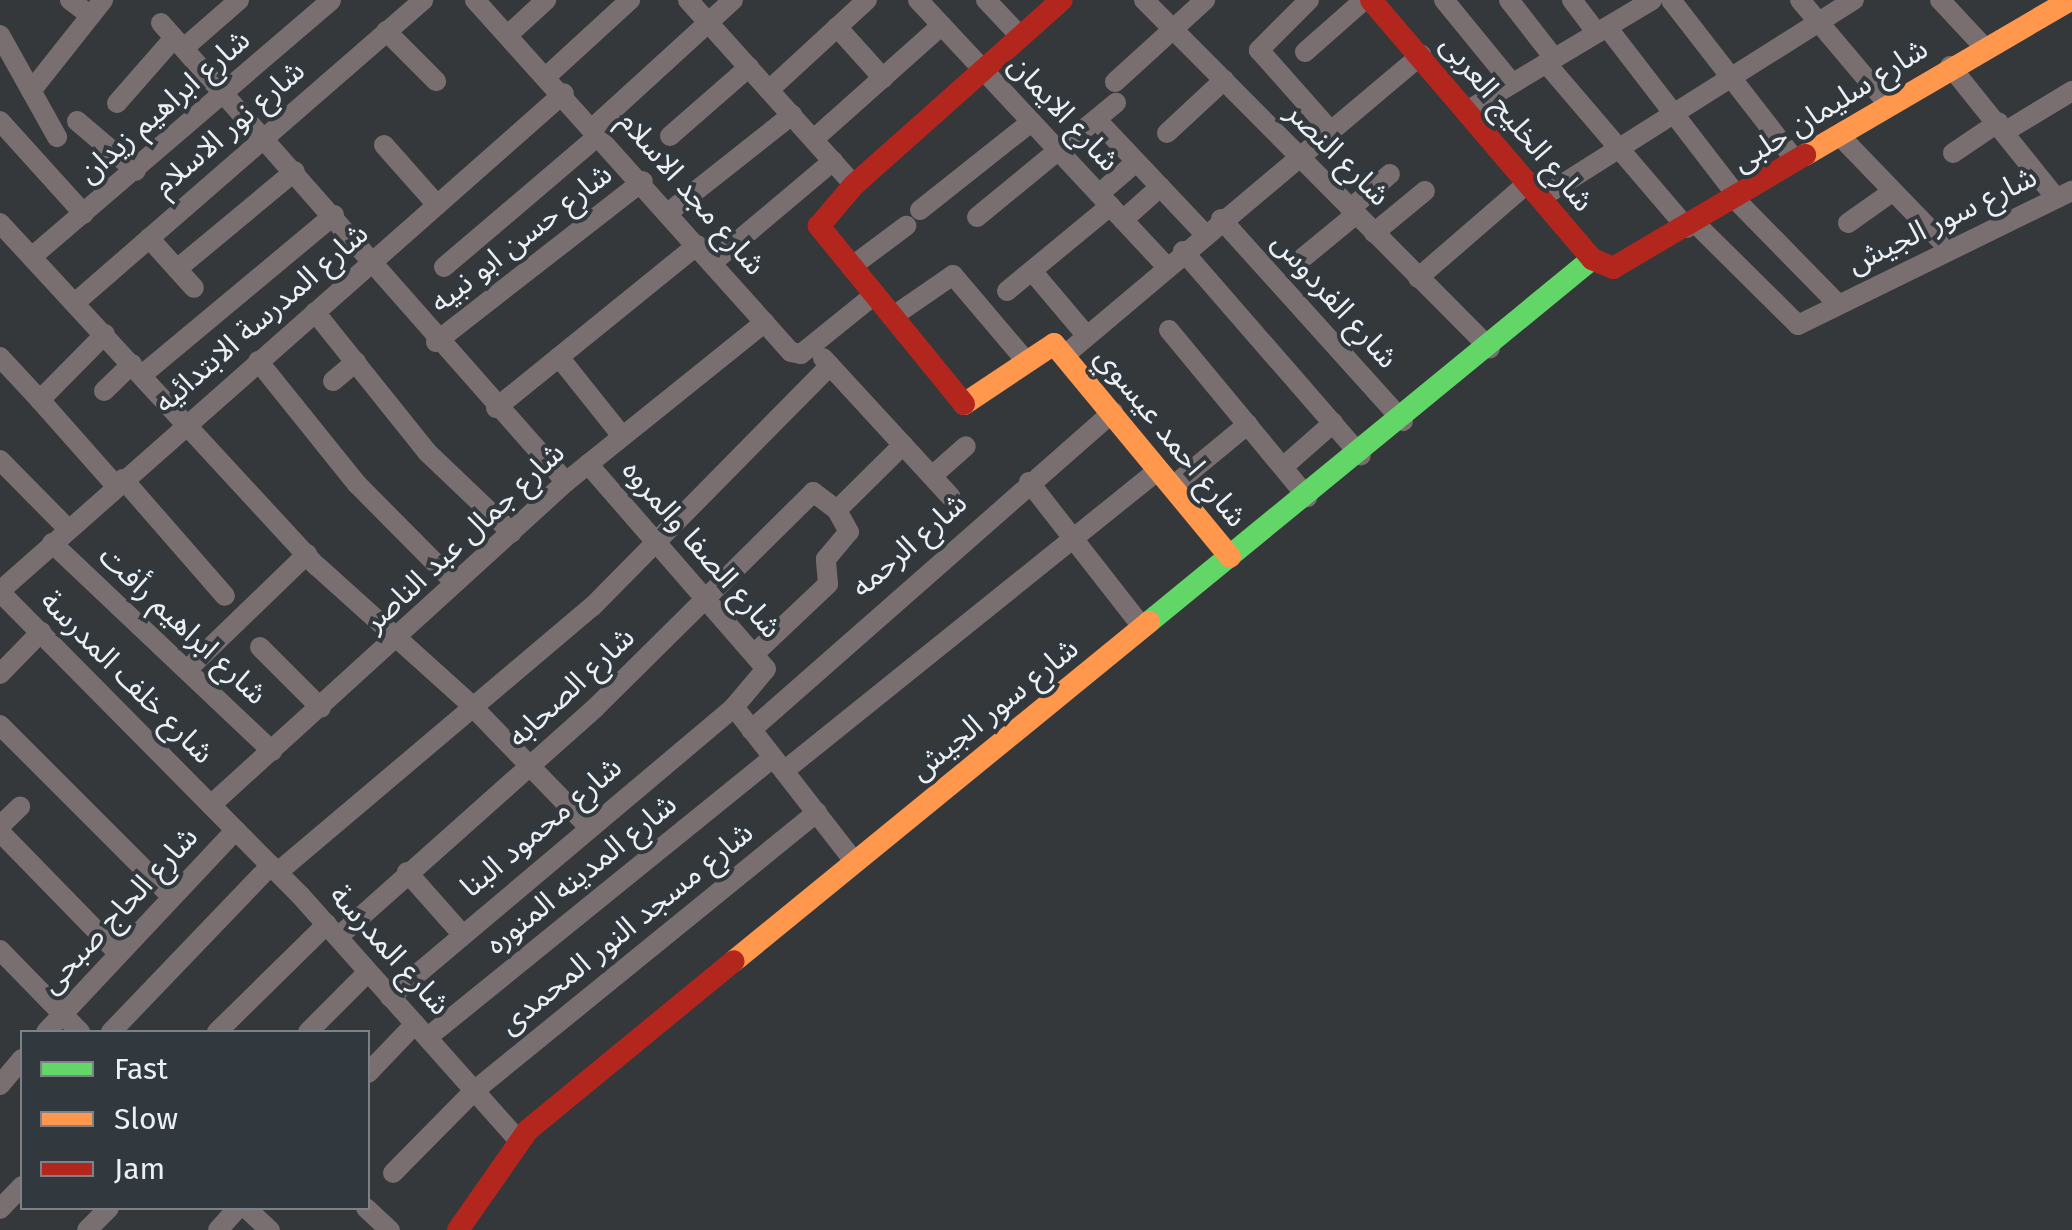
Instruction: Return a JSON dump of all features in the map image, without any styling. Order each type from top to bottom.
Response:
[{"type":"street","points":[[31,91],[97,8],[70,0]]},
{"type":"street","points":[[117,103],[173,36],[239,0]]},
{"type":"street","name":"شارع ابراهيم زيدان","points":[[34,255],[227,94],[332,0]]},
{"type":"street","name":"شارع نور الاسلام","points":[[76,302],[423,0]]},
{"type":"street","name":"شارع مجد الاسلام","points":[[475,0],[643,181],[791,352],[811,346]]},
{"type":"street","points":[[508,35],[546,0]]},
{"type":"street","points":[[547,76],[630,0]]},
{"type":"street","points":[[688,0],[854,185]]},
{"type":"street","points":[[444,267],[597,130],[733,0]]},
{"type":"street","points":[[769,90],[867,0]]},
{"type":"street","name":"شارع الايمان","points":[[918,0],[1166,266]]},
{"type":"street","points":[[986,0],[1021,37]]},
{"type":"street","points":[[1062,0],[854,185],[819,226],[968,408],[1049,344],[1066,355],[1204,233],[1421,55]]},
{"type":"street","name":"شارع النصر","points":[[1144,0],[1490,349]]},
{"type":"street","points":[[977,216],[1097,120],[1115,92],[1206,0]]},
{"type":"street","points":[[1309,0],[1259,50],[1330,130]]},
{"type":"street","points":[[1305,52],[1368,0]]},
{"type":"street","name":"شارع الخليج العربى","points":[[1368,0],[1470,109],[1592,259],[1626,266]]},
{"type":"street","points":[[1444,0],[1512,83]]},
{"type":"street","points":[[1509,0],[1618,149],[1692,226]]},
{"type":"street","points":[[1572,0],[1602,30],[1737,198],[1838,304]]},
{"type":"street","points":[[1470,109],[1652,0]]},
{"type":"street","points":[[1671,0],[1796,161]]},
{"type":"street","points":[[1800,0],[1888,103]]},
{"type":"street","points":[[1418,278],[1536,189],[1618,149],[1854,0]]},
{"type":"street","points":[[1940,0],[1982,46]]},
{"type":"street","name":"شارع سليمان حلبى","points":[[1626,266],[1982,46],[2070,0]]},
{"type":"street","points":[[814,139],[942,25]]},
{"type":"street","points":[[837,28],[883,78]]},
{"type":"street","points":[[386,31],[436,81]]},
{"type":"street","points":[[0,35],[57,136]]},
{"type":"street","points":[[173,36],[334,215],[436,342],[566,482]]},
{"type":"street","points":[[1950,66],[2064,194]]},
{"type":"street","points":[[670,136],[749,67]]},
{"type":"street","points":[[1166,133],[1224,80]]},
{"type":"street","points":[[1953,153],[2072,91]]},
{"type":"street","name":"شارع المدرسة الابتدائيه","points":[[0,591],[186,423],[564,94]]},
{"type":"street","points":[[669,212],[792,115]]},
{"type":"street","points":[[0,120],[84,214]]},
{"type":"street","points":[[1097,120],[1204,233]]},
{"type":"street","points":[[77,121],[136,170]]},
{"type":"street","points":[[851,267],[1031,122]]},
{"type":"street","points":[[1838,135],[1950,250]]},
{"type":"street","points":[[384,145],[437,205]]},
{"type":"street","points":[[712,262],[834,161]]},
{"type":"street","points":[[1110,207],[1136,162]]},
{"type":"street","points":[[177,269],[295,171]]},
{"type":"street","points":[[1299,260],[1390,174]]},
{"type":"street","name":"شارع حسن ابو نبيه","points":[[436,342],[643,181]]},
{"type":"street","points":[[1007,291],[1110,207],[1160,187]]},
{"type":"street","points":[[1374,233],[1425,191]]},
{"type":"street","points":[[1848,223],[1892,192]]},
{"type":"street","name":"شارع سور الجيش","points":[[1692,226],[1794,324],[2064,194]]},
{"type":"street","points":[[104,390],[137,370],[334,215]]},
{"type":"street","name":"شارع الفردوس","points":[[1222,219],[1403,421]]},
{"type":"street","points":[[2,230],[34,255],[307,554],[470,704],[588,826]]},
{"type":"street","points":[[148,238],[194,288]]},
{"type":"street","points":[[496,408],[697,244]]},
{"type":"street","points":[[1183,251],[1361,456]]},
{"type":"street","name":"شارع سور الجيش","points":[[458,1230],[518,1140],[854,861],[1361,456],[1592,259]]},
{"type":"street","points":[[1032,271],[1087,336]]},
{"type":"street","points":[[892,318],[953,275],[1026,361]]},
{"type":"street","points":[[874,295],[811,346],[950,496]]},
{"type":"street","points":[[315,312],[427,452],[512,533]]},
{"type":"street","name":"شارع جمال عبد الناصر","points":[[211,805],[399,639],[454,582],[566,482],[765,322]]},
{"type":"street","points":[[1169,330],[1307,497]]},
{"type":"street","points":[[40,400],[104,334]]},
{"type":"street","name":"شارع احمد عيسوي","points":[[1066,355],[1230,557]]},
{"type":"street","points":[[0,357],[225,596]]},
{"type":"street","points":[[559,357],[622,436]]},
{"type":"street","points":[[258,361],[357,484],[454,582]]},
{"type":"street","points":[[333,381],[356,362]]},
{"type":"street","points":[[114,1030],[274,868],[660,542],[830,366]]},
{"type":"street","name":"شارع الرحمه","points":[[751,730],[1113,412]]},
{"type":"street","points":[[1283,467],[1333,423]]},
{"type":"street","points":[[779,765],[1072,536],[1248,424]]},
{"type":"street","points":[[754,654],[831,580],[826,559],[850,532],[838,510],[903,445]]},
{"type":"street","points":[[932,476],[966,446]]},
{"type":"street","name":"شارع الصفا والمروه","points":[[588,464],[660,542],[754,654],[766,674],[734,708]]},
{"type":"street","points":[[4,473],[60,536]]},
{"type":"street","points":[[1029,482],[1143,628]]},
{"type":"street","name":"شارع الصحابه","points":[[219,1030],[531,764],[708,599],[813,492],[838,510]]},
{"type":"street","name":"شارع ابراهيم رأفت","points":[[60,536],[187,670],[272,751]]},
{"type":"street","points":[[187,670],[307,554]]},
{"type":"street","name":"شارع خلف المدرسة","points":[[0,591],[211,805]]},
{"type":"street","points":[[0,674],[41,632]]},
{"type":"street","points":[[260,647],[321,708]]},
{"type":"street","points":[[734,708],[854,861]]},
{"type":"street","name":"شارع محمود البنا","points":[[390,997],[588,826],[734,708]]},
{"type":"street","points":[[0,725],[172,897]]},
{"type":"street","name":"شارع المدينه المنوره","points":[[370,1071],[779,765]]},
{"type":"street","name":"شارع المدرسة","points":[[211,805],[332,930],[518,1140]]},
{"type":"street","points":[[20,808],[0,829],[119,954]]},
{"type":"street","name":"شارع مسجد النور المحمدى","points":[[393,1173],[474,1090],[817,812]]},
{"type":"street","name":"شارع الحاج صبحى","points":[[48,1030],[236,830]]},
{"type":"street","points":[[407,872],[461,934]]},
{"type":"street","points":[[0,950],[78,1030]]},
{"type":"street","points":[[310,1030],[368,972]]},
{"type":"street","points":[[0,1209],[20,1188]]},
{"type":"street","points":[[87,1230],[107,1210]]},
{"type":"street","points":[[218,1230],[236,1210]]},
{"type":"street","points":[[248,1210],[270,1230]]},
{"type":"street","points":[[368,1210],[390,1230]]},
{"type":"traffic: fast","points":[[1149,622],[1592,259]]},
{"type":"traffic: slow","points":[[1805,155],[2070,0]]},
{"type":"traffic: slow","points":[[964,404],[1054,344],[1230,557]]},
{"type":"traffic: slow","points":[[734,961],[1149,622]]},
{"type":"traffic: jam","points":[[964,404],[819,226],[854,185],[1062,0]]},
{"type":"traffic: jam","points":[[1371,0],[1592,259],[1613,268],[1805,155]]},
{"type":"traffic: jam","points":[[458,1230],[528,1130],[734,961]]}]
